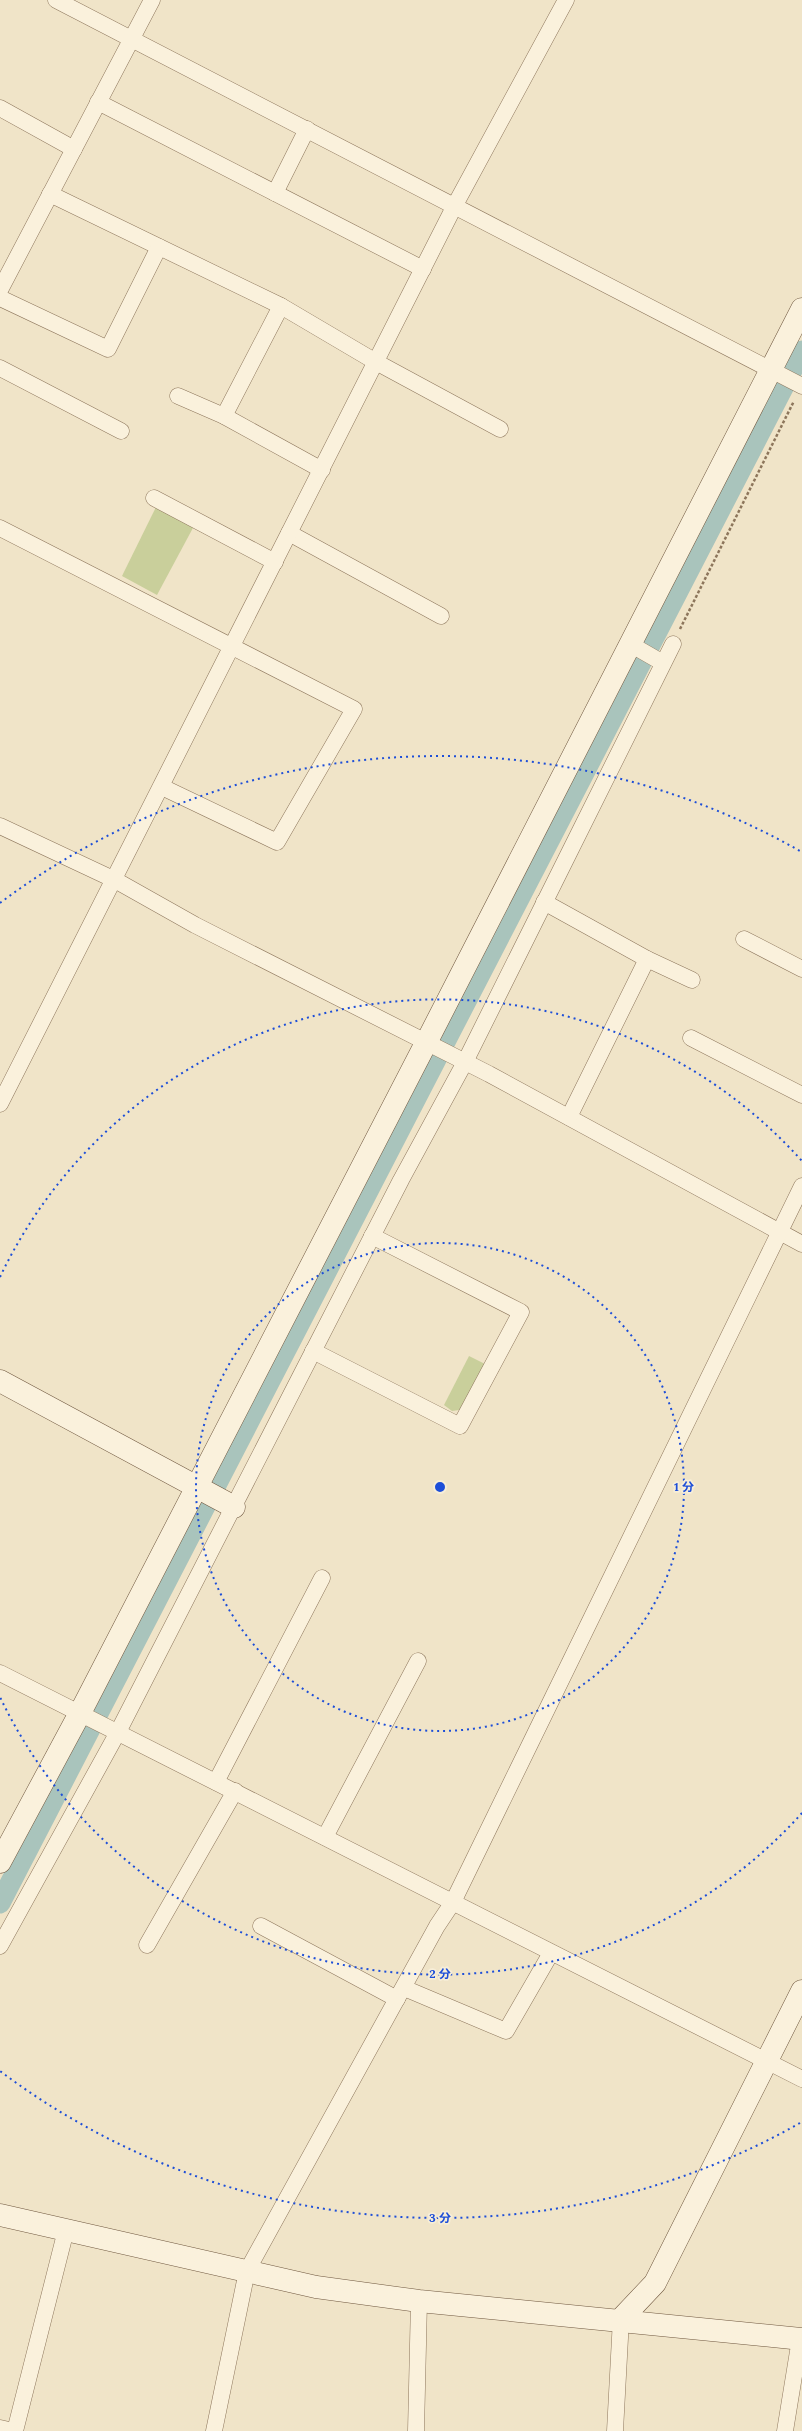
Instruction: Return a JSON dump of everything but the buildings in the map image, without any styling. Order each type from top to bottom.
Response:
[{"type":"street","points":[[56,0],[455,205],[789,382]]},
{"type":"street","points":[[0,290],[152,0]]},
{"type":"street","points":[[2,1094],[115,880],[455,205],[566,0]]},
{"type":"street","points":[[98,102],[423,269]]},
{"type":"street","points":[[0,108],[74,149]]},
{"type":"street","points":[[275,193],[307,129]]},
{"type":"street","points":[[50,194],[281,306],[376,362],[500,429]]},
{"type":"street","points":[[0,298],[108,349],[159,247]]},
{"type":"street","points":[[224,416],[281,306]]},
{"type":"street","points":[[0,1862],[90,1718],[214,1496],[437,1049],[647,654],[789,382],[802,309]]},
{"type":"street","points":[[0,368],[122,431]]},
{"type":"street","points":[[178,396],[224,416],[322,470]]},
{"type":"street","points":[[154,498],[275,562]]},
{"type":"street","points":[[0,528],[233,645],[354,709],[277,842],[162,787]]},
{"type":"street","points":[[289,534],[441,616]]},
{"type":"street","points":[[0,1946],[118,1732],[214,1496],[313,1350],[465,1062],[544,902],[647,654],[673,644]]},
{"type":"street","points":[[0,826],[115,880],[195,924],[465,1062],[569,1117],[779,1233],[802,1244]]},
{"type":"street","points":[[544,902],[647,959],[692,980]]},
{"type":"street","points":[[744,939],[802,969]]},
{"type":"street","points":[[569,1117],[647,959]]},
{"type":"street","points":[[691,1038],[802,1096]]},
{"type":"street","points":[[214,2431],[247,2271],[400,1993],[453,1902],[802,1186]]},
{"type":"street","points":[[313,1350],[460,1426],[521,1312],[372,1236]]},
{"type":"street","points":[[0,1381],[214,1496]]},
{"type":"street","points":[[216,1782],[322,1578]]},
{"type":"street","points":[[325,1837],[418,1661]]},
{"type":"street","points":[[0,1673],[729,2043],[739,2045],[802,2079]]},
{"type":"street","points":[[147,1945],[235,1791]]},
{"type":"street","points":[[261,1926],[400,1993],[506,2031],[551,1953]]},
{"type":"street","points":[[614,2431],[621,2320],[655,2283],[802,1991]]},
{"type":"street","points":[[0,2215],[316,2287],[419,2301],[801,2339],[785,2431]]},
{"type":"street","points":[[0,2428],[14,2431],[66,2230]]},
{"type":"street","points":[[416,2431],[419,2301]]},
{"type":"path","points":[[673,644],[789,382]]},
{"type":"green space","points":[[157,505],[194,526],[157,595],[122,576]]},
{"type":"green space","points":[[469,1356],[487,1365],[466,1409],[452,1411],[444,1405]]},
{"type":"waterway","points":[[0,1903],[802,351]]}]
